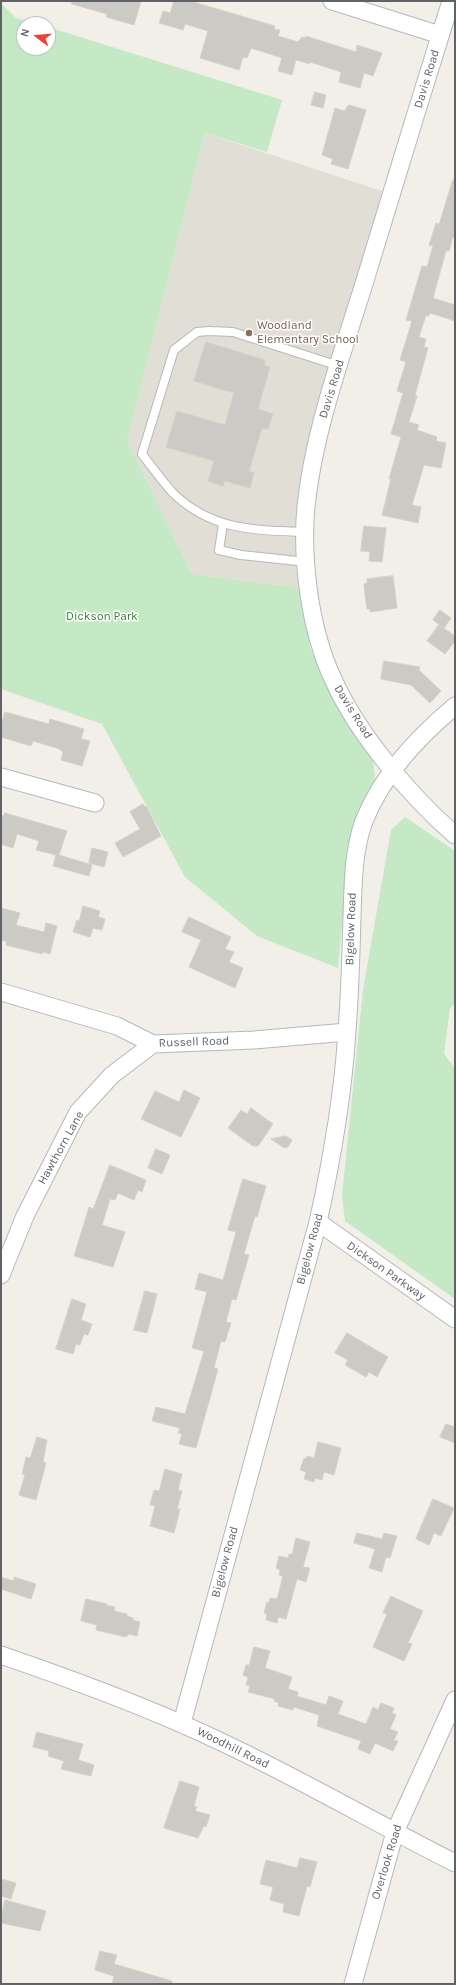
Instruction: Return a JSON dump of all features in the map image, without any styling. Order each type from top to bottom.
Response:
[{"type":"street","points":[[332,1],[440,35]]},
{"type":"street","name":"Davis Road","points":[[451,1],[322,423],[306,507],[306,532],[309,596],[321,647],[333,680],[369,740],[392,770],[437,819],[455,835]]},
{"type":"street","name":"Bigelow Road","points":[[182,1724],[318,1222],[337,1125],[347,1032],[353,881],[358,848],[364,823],[370,807],[392,770],[417,740],[455,706]]},
{"type":"street","points":[[1,777],[95,804]]},
{"type":"street","name":"Russell Road","points":[[1,992],[117,1026],[153,1044],[254,1040],[347,1032]]},
{"type":"street","name":"Hawthorn Lane","points":[[1,1275],[25,1216],[78,1112],[112,1075],[153,1044]]},
{"type":"street","name":"Dickson Parkway","points":[[318,1222],[455,1319]]},
{"type":"street","name":"Woodhill Road","points":[[1,1655],[65,1677],[182,1724],[265,1764],[455,1863]]},
{"type":"street","name":"Overlook Road","points":[[353,1984],[394,1832],[455,1700]]},
{"type":"lane","points":[[306,532],[258,530],[223,524],[200,513],[174,493],[142,454],[174,350],[197,332],[209,330],[233,332],[339,366]]},
{"type":"lane","points":[[223,524],[219,550],[241,555],[307,562]]},
{"type":"shaded area","name":"Woodland Elementary School","points":[[205,133],[385,192],[328,381],[301,588],[192,574],[127,440]]},
{"type":"green space","name":"Dickson Park","points":[[1,3],[16,18],[16,56],[56,56],[56,29],[282,100],[267,152],[205,133],[127,440],[192,574],[301,588],[310,648],[337,706],[373,760],[375,779],[366,798],[349,848],[338,968],[257,936],[185,877],[102,724],[1,689]]},
{"type":"green space","points":[[405,817],[455,851],[455,1003],[450,1008],[444,1054],[455,1068],[455,1299],[345,1221],[342,1196],[363,990],[391,830]]},
{"type":"building","points":[[72,1],[141,1],[134,25],[106,17],[107,14],[72,4]]},
{"type":"building","points":[[174,1],[190,1],[275,26],[274,29],[280,30],[278,36],[298,42],[302,37],[306,38],[306,36],[356,52],[357,45],[382,53],[373,76],[364,73],[360,88],[339,82],[341,72],[310,62],[310,64],[296,60],[292,75],[278,71],[282,58],[251,48],[247,58],[243,57],[239,70],[200,58],[208,31],[185,24],[183,30],[159,23],[163,11],[170,13]]},
{"type":"building","points":[[315,92],[326,95],[323,108],[311,105]]},
{"type":"building","points":[[349,105],[366,110],[348,169],[331,164],[333,159],[322,155],[335,108],[344,111]]},
{"type":"building","points":[[453,180],[455,180],[455,238],[453,237],[449,251],[446,251],[433,298],[455,305],[455,321],[430,313],[429,316],[426,315],[419,337],[426,339],[424,347],[428,348],[415,395],[417,396],[409,422],[419,425],[417,430],[437,437],[436,441],[446,443],[441,468],[424,465],[412,505],[421,507],[418,523],[382,515],[391,479],[389,479],[401,437],[391,434],[403,393],[397,391],[406,362],[400,360],[412,321],[406,320],[422,266],[427,267],[433,246],[429,245],[436,223],[439,224]]},
{"type":"building","points":[[206,342],[265,360],[264,365],[270,367],[258,409],[273,414],[268,429],[262,428],[249,471],[254,473],[250,488],[225,481],[223,486],[208,481],[214,461],[166,447],[177,411],[225,425],[234,393],[194,381]]},
{"type":"building","points":[[364,526],[386,528],[382,562],[369,561],[370,552],[361,551]]},
{"type":"building","points":[[393,576],[397,608],[370,612],[370,609],[367,609],[364,584],[367,583],[367,579]]},
{"type":"building","points":[[440,610],[451,618],[444,628],[433,620]]},
{"type":"building","points":[[439,625],[455,636],[455,641],[445,654],[427,641]]},
{"type":"building","points":[[384,661],[420,667],[419,670],[441,691],[430,703],[411,685],[381,679]]},
{"type":"building","points":[[5,712],[49,724],[50,719],[84,729],[81,739],[90,741],[82,766],[61,760],[63,752],[60,749],[33,741],[31,746],[1,737],[1,726]]},
{"type":"building","points":[[143,804],[145,807],[146,806],[161,836],[123,857],[115,843],[140,829],[130,812]]},
{"type":"building","points":[[5,813],[67,831],[59,855],[92,865],[89,876],[53,866],[56,855],[36,850],[39,841],[17,834],[13,848],[1,844],[1,815],[4,816]]},
{"type":"building","points":[[92,848],[108,852],[104,867],[89,863]]},
{"type":"building","points":[[83,906],[100,911],[98,917],[105,919],[102,930],[93,928],[90,937],[73,932],[77,920],[79,921]]},
{"type":"building","points":[[1,908],[20,913],[16,925],[44,932],[46,923],[57,926],[50,954],[43,952],[42,954],[6,945],[7,942],[1,940]]},
{"type":"building","points":[[189,917],[231,937],[225,949],[234,952],[229,962],[243,968],[235,988],[189,967],[201,940],[182,932]]},
{"type":"building","points":[[184,1090],[200,1098],[181,1137],[141,1119],[155,1091],[179,1102]]},
{"type":"building","points":[[251,1108],[273,1124],[258,1146],[253,1146],[228,1128],[241,1110],[247,1114]]},
{"type":"building","points":[[286,1136],[292,1140],[288,1147],[284,1148],[271,1139]]},
{"type":"building","points":[[156,1149],[170,1155],[162,1174],[148,1168]]},
{"type":"building","points":[[110,1165],[146,1180],[142,1192],[138,1190],[134,1200],[118,1193],[115,1200],[110,1199],[102,1225],[125,1232],[113,1267],[74,1256],[89,1207],[93,1209]]},
{"type":"building","points":[[243,1179],[266,1186],[257,1217],[255,1216],[244,1254],[249,1255],[236,1300],[232,1299],[226,1322],[231,1323],[225,1342],[221,1341],[214,1368],[218,1369],[196,1448],[179,1444],[182,1434],[178,1433],[180,1428],[152,1421],[156,1407],[185,1414],[204,1351],[192,1348],[207,1292],[195,1289],[199,1273],[223,1280],[236,1232],[228,1230]]},
{"type":"building","points":[[145,1291],[157,1294],[147,1333],[134,1330]]},
{"type":"building","points":[[72,1299],[86,1304],[81,1320],[92,1324],[88,1335],[84,1334],[80,1345],[76,1344],[73,1354],[56,1349]]},
{"type":"building","points":[[347,1333],[388,1357],[377,1377],[369,1372],[366,1377],[345,1365],[348,1360],[335,1353]]},
{"type":"building","points":[[446,1424],[455,1427],[455,1443],[440,1437]]},
{"type":"building","points":[[37,1437],[47,1440],[43,1462],[46,1463],[36,1500],[19,1495],[25,1475],[22,1474],[26,1457],[30,1458]]},
{"type":"building","points":[[318,1442],[341,1448],[334,1475],[324,1472],[322,1480],[315,1478],[314,1482],[304,1479],[306,1472],[300,1470],[304,1458],[306,1459],[307,1456],[314,1458]]},
{"type":"building","points":[[165,1469],[182,1474],[178,1490],[182,1491],[177,1509],[180,1509],[174,1533],[150,1526],[155,1506],[150,1505],[154,1490],[159,1491]]},
{"type":"building","points":[[433,1499],[454,1508],[441,1536],[434,1533],[429,1545],[416,1539]]},
{"type":"building","points":[[357,1533],[382,1539],[384,1533],[397,1536],[390,1558],[386,1557],[382,1572],[369,1568],[375,1549],[354,1543]]},
{"type":"building","points":[[296,1538],[310,1542],[303,1567],[310,1568],[306,1582],[297,1579],[286,1619],[278,1617],[277,1623],[266,1620],[267,1614],[264,1613],[267,1602],[269,1603],[270,1598],[277,1599],[283,1576],[279,1575],[280,1570],[276,1568],[279,1556],[288,1558],[289,1554],[292,1554]]},
{"type":"building","points":[[1,1577],[14,1581],[14,1577],[36,1584],[31,1599],[1,1589]]},
{"type":"building","points":[[391,1596],[423,1611],[408,1643],[412,1644],[404,1661],[373,1647],[387,1614],[383,1613]]},
{"type":"building","points":[[86,1599],[115,1607],[114,1611],[127,1614],[127,1616],[133,1618],[133,1620],[140,1622],[137,1636],[129,1634],[126,1637],[96,1630],[97,1625],[81,1621]]},
{"type":"building","points":[[254,1647],[270,1651],[265,1668],[292,1677],[288,1689],[298,1692],[297,1696],[326,1705],[329,1696],[343,1701],[338,1714],[366,1724],[373,1707],[378,1710],[381,1703],[394,1708],[392,1713],[396,1715],[390,1729],[398,1732],[394,1740],[398,1741],[393,1751],[375,1743],[370,1754],[358,1749],[361,1741],[317,1726],[319,1715],[294,1707],[293,1710],[278,1706],[279,1703],[274,1701],[275,1699],[248,1692],[250,1686],[246,1685],[248,1677],[243,1675],[246,1665],[249,1665]]},
{"type":"building","points":[[37,1732],[83,1744],[78,1760],[94,1765],[91,1776],[61,1769],[64,1761],[48,1756],[49,1751],[33,1747]]},
{"type":"building","points":[[180,1781],[199,1787],[194,1806],[197,1807],[195,1811],[210,1815],[206,1827],[204,1826],[198,1838],[164,1828]]},
{"type":"building","points":[[300,1858],[317,1862],[310,1887],[307,1886],[299,1916],[283,1912],[284,1904],[270,1900],[273,1887],[260,1884],[266,1860],[297,1868]]},
{"type":"building","points":[[1,1879],[16,1883],[11,1899],[1,1896]]},
{"type":"building","points":[[5,1900],[46,1911],[40,1931],[1,1923]]},
{"type":"building","points":[[100,1951],[117,1955],[114,1964],[172,1981],[172,1984],[112,1984],[114,1976],[95,1970]]},
{"type":"place","name":"Woodland Elementary School","points":[[249,333]]}]
